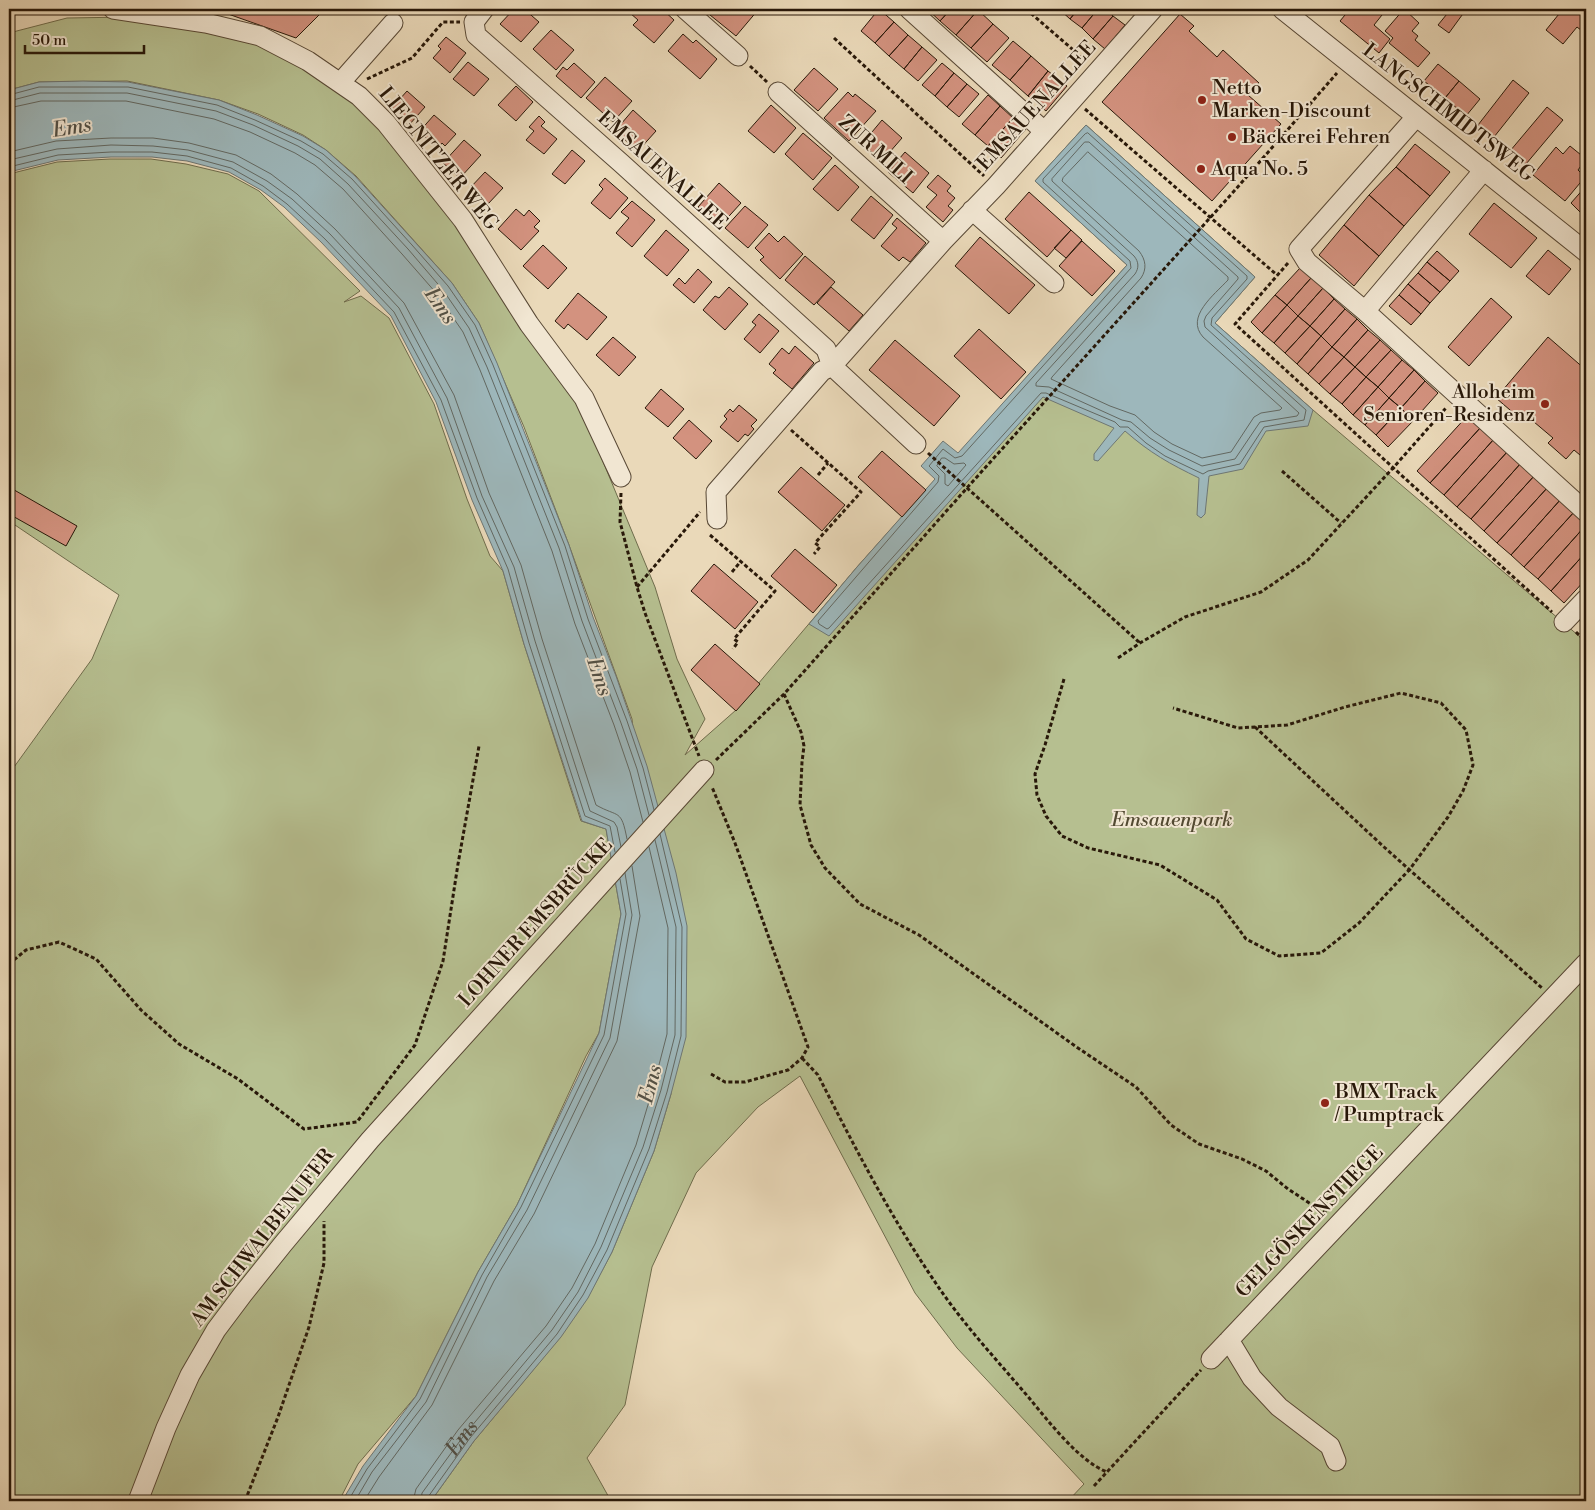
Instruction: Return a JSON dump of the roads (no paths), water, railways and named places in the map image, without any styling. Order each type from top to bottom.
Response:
[{"type":"street","name":"LIEGNITZER WEG","points":[[113,9],[206,23],[260,36],[308,61],[359,96],[386,123],[463,220],[530,324],[584,398],[621,477]]},
{"type":"street","points":[[685,9],[738,56]]},
{"type":"street","points":[[909,9],[1044,131]]},
{"type":"street","name":"LANGSCHMIDTSWEG","points":[[1282,9],[1586,252]]},
{"type":"street","name":"EMSAUENALLEE","points":[[717,520],[716,492],[822,372],[832,366],[943,241],[996,186],[1097,71],[1144,12]]},
{"type":"street","name":"EMSAUENALLEE","points":[[479,16],[476,35],[621,163],[826,349],[832,366]]},
{"type":"street","points":[[345,86],[393,23]]},
{"type":"street","name":"ZUR MILI","points":[[778,92],[943,241]]},
{"type":"street","points":[[1416,117],[1299,249],[1307,262],[1365,311],[1586,512]]},
{"type":"street","points":[[1365,311],[1484,170]]},
{"type":"street","points":[[972,210],[1054,283]]},
{"type":"street","points":[[832,366],[923,449]]},
{"type":"street","points":[[1564,622],[1586,599]]},
{"type":"street","name":"LOHNER EMSBRÜCKE","points":[[429,1076],[677,799],[706,774]]},
{"type":"street","name":"GELGÖSKENSTIEGE","points":[[1211,1360],[1586,963]]},
{"type":"street","name":"AM SCHWALBENUFER","points":[[138,1501],[166,1428],[190,1375],[216,1330],[332,1184],[429,1076]]},
{"type":"street","points":[[1229,1340],[1252,1378],[1279,1407],[1330,1446],[1336,1461]]},
{"type":"water","name":"Ems","points":[[39,82],[128,82],[219,100],[303,136],[326,150],[355,176],[452,283],[479,323],[497,363],[569,545],[647,766],[676,873],[687,926],[686,1037],[654,1151],[612,1252],[588,1298],[561,1337],[474,1441],[431,1501],[342,1501],[363,1466],[416,1396],[478,1272],[517,1205],[599,1033],[621,914],[606,829],[582,821],[524,644],[503,571],[472,500],[436,402],[391,316],[321,242],[284,207],[261,190],[229,172],[187,161],[152,157],[111,157],[58,160],[9,172],[9,90]]},
{"type":"water","points":[[1086,125],[1255,277],[1215,323],[1313,410],[1308,426],[1266,431],[1243,469],[1209,476],[1205,514],[1201,518],[1197,515],[1199,478],[1160,458],[1125,431],[1098,461],[1094,460],[1094,454],[1114,428],[1043,397],[829,636],[809,624],[935,479],[921,466],[943,441],[958,453],[1127,265],[1035,181]]},
{"type":"place","name":"Netto Marken-Discount","points":[[1202,100]]},
{"type":"place","name":"Bäckerei Fehren","points":[[1232,137]]},
{"type":"place","name":"Aqua No. 5","points":[[1201,169]]},
{"type":"place","name":"Alloheim Senioren-Residenz","points":[[1545,404]]},
{"type":"place","name":"BMX Track / Pumptrack","points":[[1325,1103]]},
{"type":"park label","name":"Emsauenpark","points":[[1172,820]]}]
